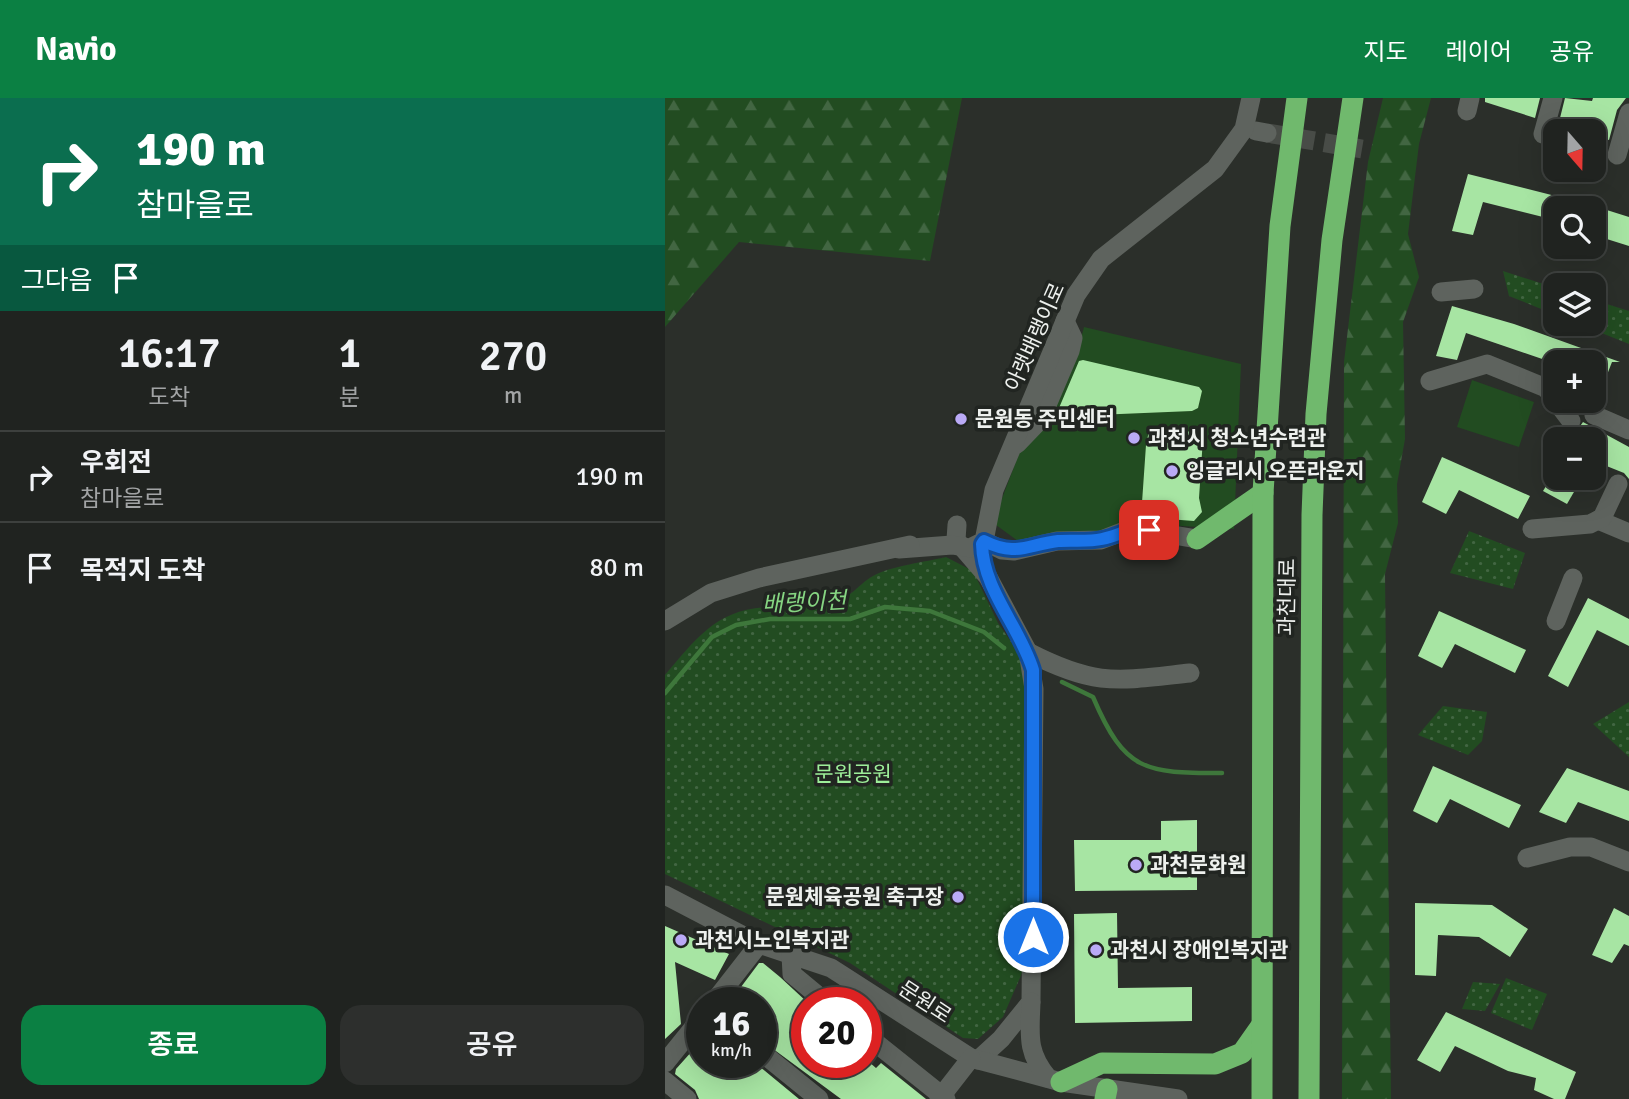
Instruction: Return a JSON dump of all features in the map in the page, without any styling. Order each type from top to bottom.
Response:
[{"type":"highway","name":"과천대로","points":[[1262,1099],[1263,493],[1280,226],[1297,98]]},
{"type":"highway","name":"과천대로","points":[[1309,1099],[1312,556],[1316,414],[1332,240],[1353,98]]},
{"type":"highway","points":[[1198,539],[1263,493]]},
{"type":"highway","points":[[1054,1080],[1102,1063],[1216,1064],[1242,1053],[1262,1026]]},
{"type":"street","name":"아랫배랭이로","points":[[994,490],[1076,295],[1101,259],[1215,169],[1244,129],[1251,98]]},
{"type":"street","points":[[1547,119],[1553,98]]},
{"type":"street","points":[[1617,155],[1629,113]]},
{"type":"street","points":[[1441,292],[1474,289]]},
{"type":"street","points":[[1430,381],[1487,364],[1546,388],[1571,421]]},
{"type":"street","points":[[1594,415],[1629,430]]},
{"type":"street","points":[[1532,529],[1590,524],[1598,520],[1618,484]]},
{"type":"street","points":[[994,490],[961,521],[955,535],[979,540],[1002,550],[1014,551],[1057,541],[1101,540],[1132,528],[1198,539]]},
{"type":"street","points":[[979,540],[994,490]]},
{"type":"street","points":[[899,549],[976,517],[988,577],[1028,652],[1034,689],[1030,1042],[1035,1062],[1054,1080]]},
{"type":"street","points":[[1598,520],[1629,533]]},
{"type":"street","points":[[665,621],[711,593],[759,578],[899,549],[979,540]]},
{"type":"street","points":[[1556,621],[1573,578]]},
{"type":"street","points":[[1028,652],[1091,679],[1120,681],[1190,673]]},
{"type":"street","points":[[1527,858],[1570,847],[1591,846],[1629,862]]},
{"type":"street","name":"문원로","points":[[665,895],[759,944],[831,968],[974,1059],[1106,1094],[1178,1099]]},
{"type":"street","points":[[725,987],[759,944]]},
{"type":"street","points":[[791,955],[792,974],[808,987]]},
{"type":"street","points":[[882,1048],[942,1098],[974,1059],[1001,1039],[1031,1002]]},
{"type":"street","points":[[665,1063],[686,1037]]},
{"type":"street","points":[[777,1065],[819,1099]]},
{"type":"street","points":[[665,1081],[687,1099]]},
{"type":"green space","points":[[665,98],[962,98],[930,261],[739,242],[665,327]]},
{"type":"green space","points":[[1383,98],[1431,98],[1419,144],[1408,234],[1419,277],[1403,322],[1405,439],[1397,484],[1398,523],[1385,574],[1391,1099],[1342,1099],[1344,362],[1368,162]]},
{"type":"green space","points":[[1503,271],[1543,284],[1543,310],[1509,296]]},
{"type":"green space","points":[[1606,304],[1629,311],[1629,344],[1606,335]]},
{"type":"green space","name":"과천시 청소년수련관","points":[[1084,327],[1241,364],[1234,529],[1129,523],[1096,533],[1052,534],[1018,541],[996,525],[995,517],[1020,451],[1075,362]]},
{"type":"green space","points":[[1472,380],[1534,402],[1519,447],[1457,427]]},
{"type":"green space","points":[[1469,531],[1525,553],[1513,589],[1450,573]]},
{"type":"green space","name":"문원공원","points":[[946,557],[973,571],[998,623],[1027,665],[1022,973],[1003,1017],[978,1039],[963,1038],[850,963],[665,874],[665,675],[687,649],[709,628],[735,613],[769,607],[825,604],[846,597],[880,573]]},
{"type":"green space","points":[[1629,702],[1629,757],[1593,724]]},
{"type":"green space","points":[[1443,706],[1487,712],[1482,741],[1468,755],[1418,735]]},
{"type":"green space","points":[[1506,978],[1547,994],[1532,1030],[1491,1013]]},
{"type":"green space","points":[[1473,982],[1500,984],[1485,1011],[1462,1009]]},
{"type":"building","points":[[1485,98],[1540,98],[1535,118],[1485,102]]},
{"type":"building","points":[[1565,98],[1592,101],[1593,98],[1626,98],[1617,110],[1609,140],[1607,119],[1560,119]]},
{"type":"building","points":[[1468,174],[1555,196],[1543,196],[1543,217],[1483,202],[1473,235],[1452,231]]},
{"type":"building","points":[[1606,210],[1629,217],[1629,246],[1606,239]]},
{"type":"building","points":[[1452,306],[1514,324],[1587,350],[1543,350],[1543,359],[1466,333],[1457,360],[1436,356]]},
{"type":"building","points":[[1606,357],[1620,362],[1612,362],[1606,377]]},
{"type":"building","name":"과천시 청소년수련관","points":[[1079,361],[1199,387],[1202,391],[1198,408],[1192,411],[1096,415],[1095,423],[1077,419],[1077,415],[1056,415]]},
{"type":"building","points":[[1583,422],[1592,427],[1579,427]]},
{"type":"building","name":"잉글리시 오픈라운지","points":[[1150,426],[1199,433],[1203,438],[1199,498],[1202,512],[1194,521],[1141,517],[1146,445]]},
{"type":"building","points":[[1606,434],[1629,447],[1629,479],[1624,473],[1606,466]]},
{"type":"building","points":[[1442,457],[1530,496],[1518,519],[1459,490],[1446,514],[1422,502]]},
{"type":"building","points":[[1544,490],[1575,490],[1567,504]]},
{"type":"building","points":[[1588,598],[1629,619],[1629,646],[1597,630],[1568,687],[1548,676]]},
{"type":"building","points":[[1439,611],[1526,650],[1515,673],[1455,644],[1442,668],[1418,656]]},
{"type":"building","points":[[1433,766],[1521,805],[1509,828],[1450,799],[1437,823],[1413,811]]},
{"type":"building","points":[[1567,768],[1629,791],[1629,821],[1578,802],[1566,823],[1539,812]]},
{"type":"building","name":"과천문화원","points":[[1197,820],[1197,890],[1075,891],[1074,840],[1161,840],[1161,821]]},
{"type":"building","points":[[1415,903],[1492,905],[1528,929],[1510,957],[1479,937],[1438,935],[1436,976],[1415,975]]},
{"type":"building","points":[[1614,908],[1629,916],[1629,946],[1624,944],[1612,963],[1592,955]]},
{"type":"building","name":"과천시 장애인복지관","points":[[1117,913],[1118,988],[1192,987],[1192,1021],[1075,1023],[1074,914]]},
{"type":"building","name":"과천시노인복지관","points":[[665,926],[729,954],[715,980],[675,962],[681,1024],[665,1039]]},
{"type":"building","points":[[759,963],[763,963],[791,987],[791,1062],[777,1052],[777,987],[741,987]]},
{"type":"building","points":[[1446,1012],[1576,1072],[1565,1099],[1554,1099],[1534,1090],[1536,1078],[1508,1071],[1455,1046],[1440,1072],[1417,1060]]},
{"type":"building","points":[[686,1058],[686,1078],[773,1078],[799,1099],[699,1099],[695,1090],[675,1074]]},
{"type":"building","points":[[882,1064],[926,1099],[841,1099],[813,1078],[882,1078]]},
{"type":"waterway","name":"배랭이천","points":[[665,693],[712,637],[736,625],[770,619],[850,619],[885,607],[930,611],[984,632],[1004,648]]},
{"type":"waterway","name":"배랭이천","points":[[1062,682],[1093,697],[1116,741],[1141,763],[1174,772],[1222,773]]},
{"type":"tunnel","points":[[1267,133],[1362,149]]},
{"type":"place","name":"문원동 주민센터","points":[[961,419]]},
{"type":"place","name":"과천시 청소년수련관","points":[[1134,438]]},
{"type":"place","name":"잉글리시 오픈라운지","points":[[1172,471]]},
{"type":"place","name":"과천문화원","points":[[1136,865]]},
{"type":"place","name":"문원체육공원 축구장","points":[[958,897]]},
{"type":"place","name":"과천시노인복지관","points":[[681,940]]},
{"type":"place","name":"과천시 장애인복지관","points":[[1096,950]]},
{"type":"route","points":[[1033,937],[1033,670],[1028,652],[988,577],[982,544],[984,541],[1002,550],[1014,551],[1057,541],[1101,540],[1132,528],[1149,530]]}]
